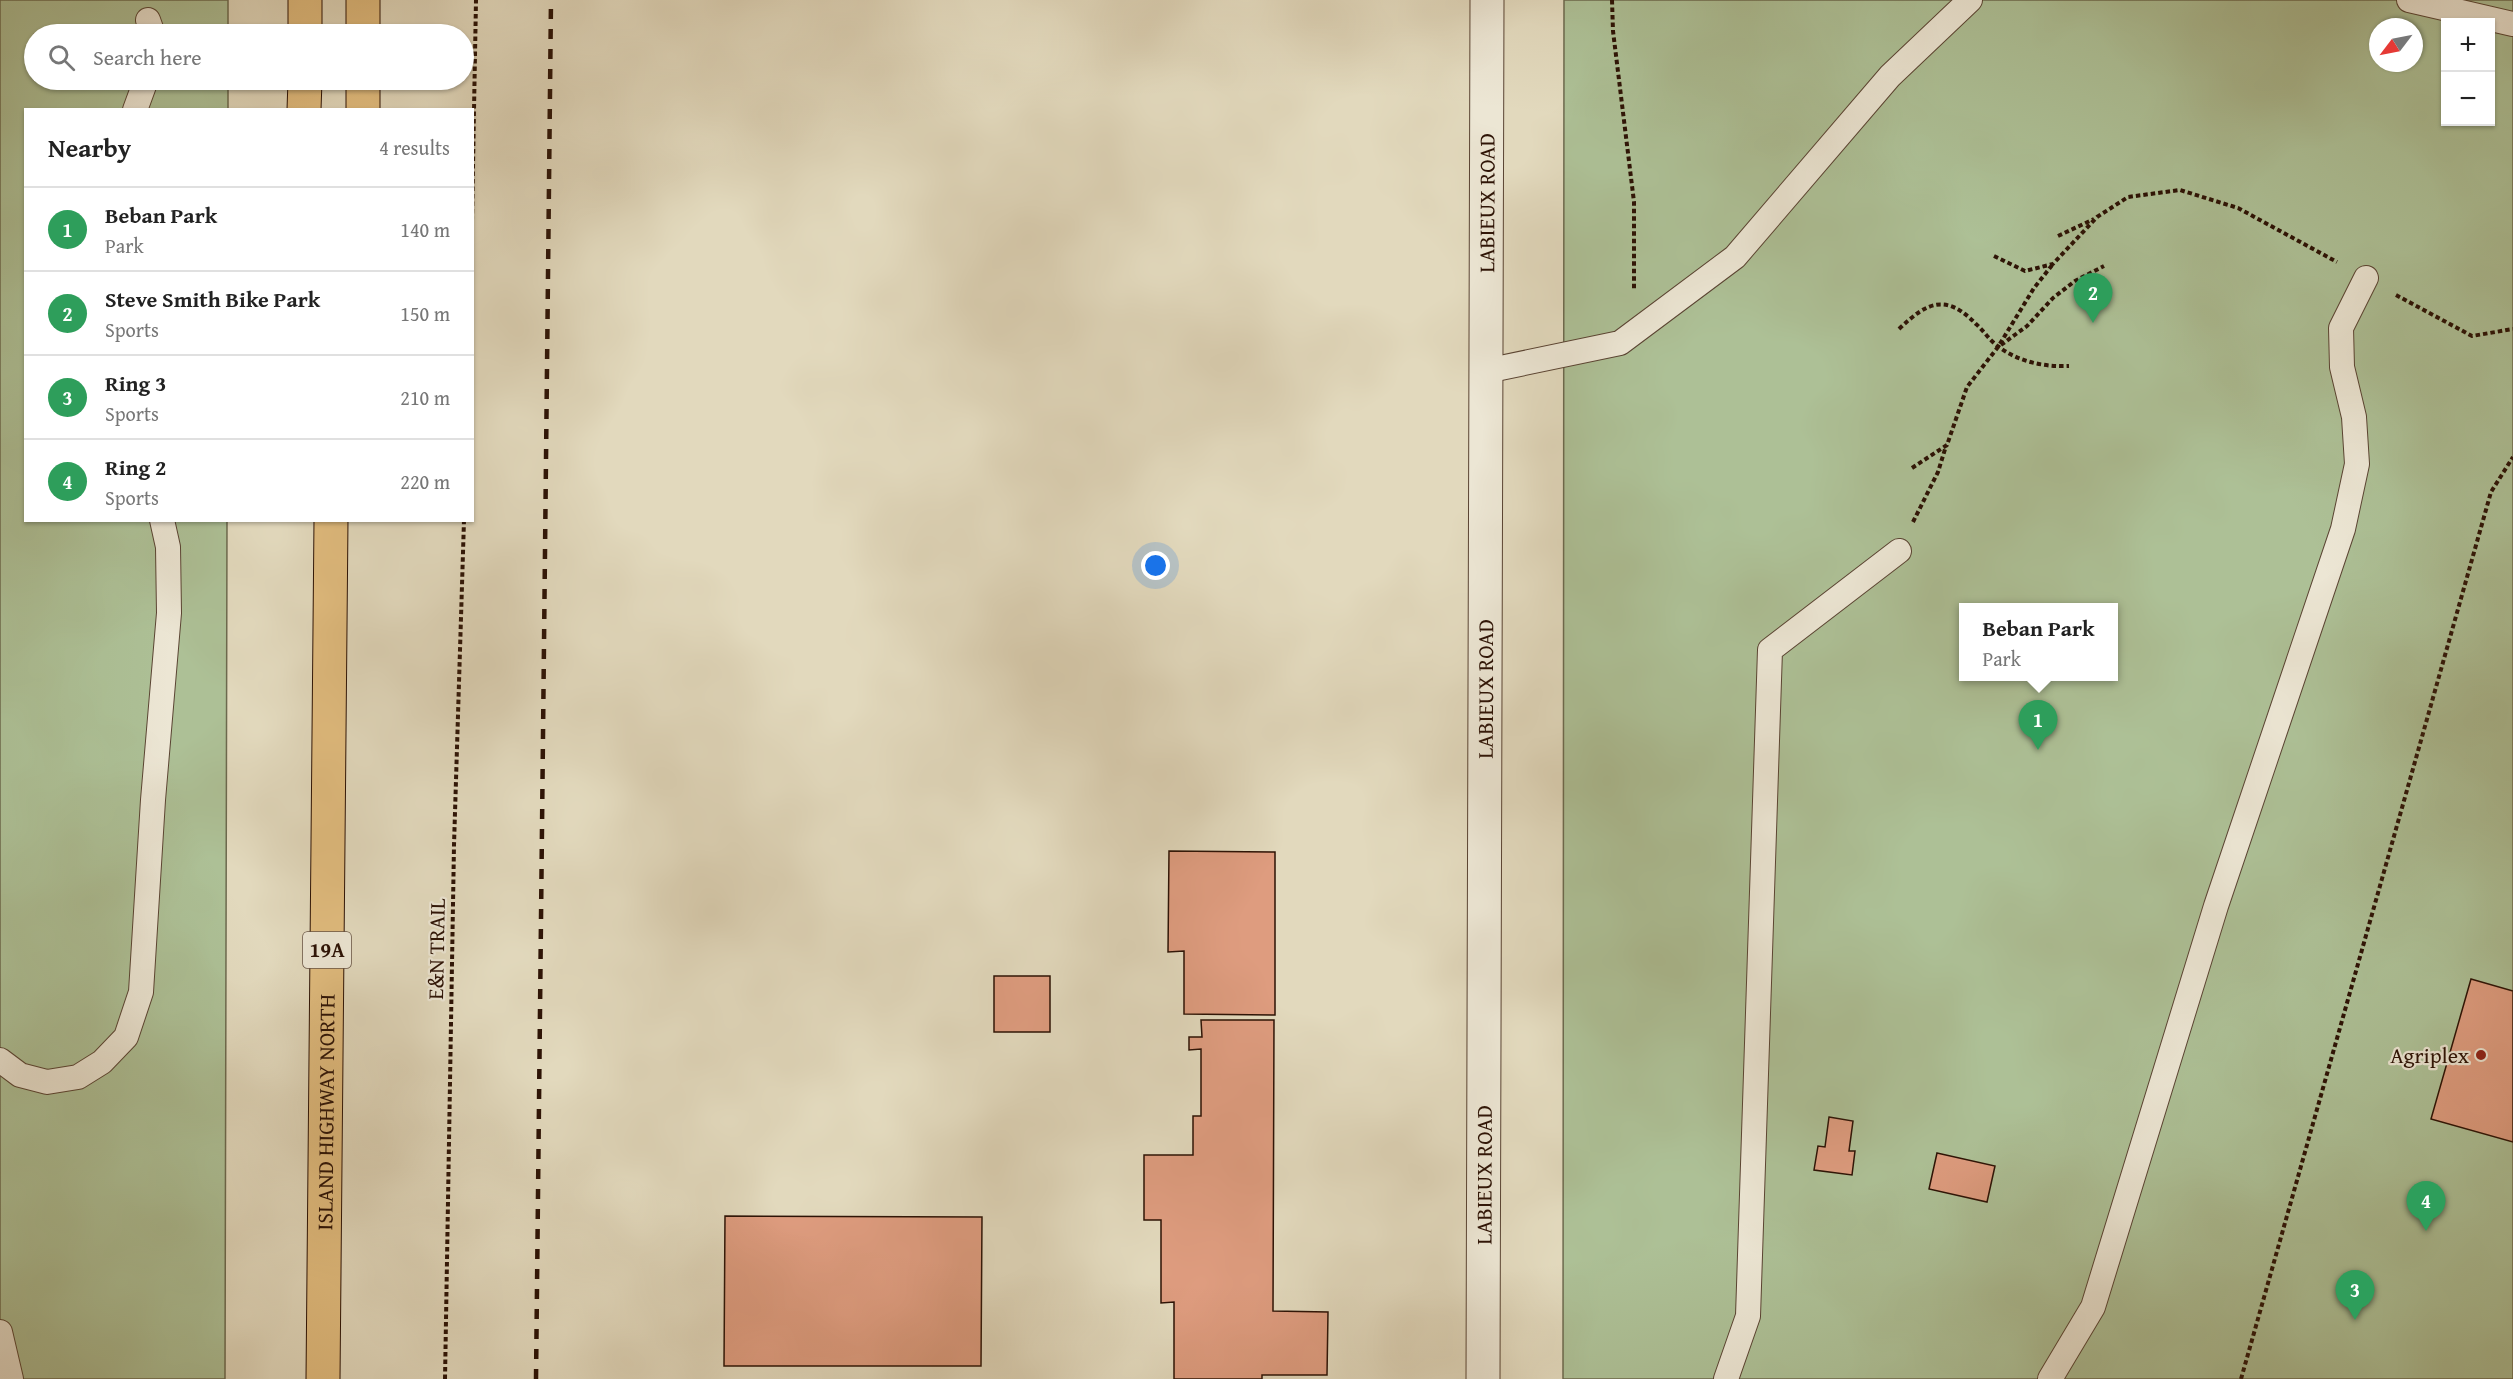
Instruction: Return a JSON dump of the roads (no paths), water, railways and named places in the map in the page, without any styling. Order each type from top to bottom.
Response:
[{"type":"main road","points":[[305,0],[305,24]]},
{"type":"main road","points":[[363,0],[363,24]]},
{"type":"main road","points":[[304,108],[305,90]]},
{"type":"main road","points":[[363,90],[363,108]]},
{"type":"main road","name":"ISLAND HIGHWAY NORTH","points":[[323,1379],[331,522]]},
{"type":"street","name":"LABIEUX ROAD","points":[[1483,1379],[1487,0]]},
{"type":"lane","points":[[1486,371],[1620,343],[1735,257],[1890,76],[1970,0]]},
{"type":"lane","points":[[2409,0],[2513,24]]},
{"type":"lane","points":[[136,108],[142,90]]},
{"type":"lane","points":[[2050,1379],[2093,1306],[2216,906],[2343,529],[2356,464],[2354,417],[2342,367],[2341,328],[2366,278]]},
{"type":"lane","points":[[0,1060],[20,1075],[47,1082],[78,1077],[102,1062],[126,1037],[141,992],[153,800],[169,613],[168,547],[162,522]]},
{"type":"lane","points":[[1726,1379],[1748,1316],[1770,650],[1899,550]]},
{"type":"lane","points":[[0,1332],[11,1379]]},
{"type":"railway","points":[[536,1379],[551,0]]},
{"type":"place","name":"Steve Smith Bike Park","points":[[2093,323]]},
{"type":"place","name":"Beban Park","points":[[2038,750]]},
{"type":"place","name":"Agriplex","points":[[2481,1055]]},
{"type":"place","name":"Ring 2","points":[[2426,1231]]},
{"type":"place","name":"Ring 3","points":[[2355,1320]]}]
